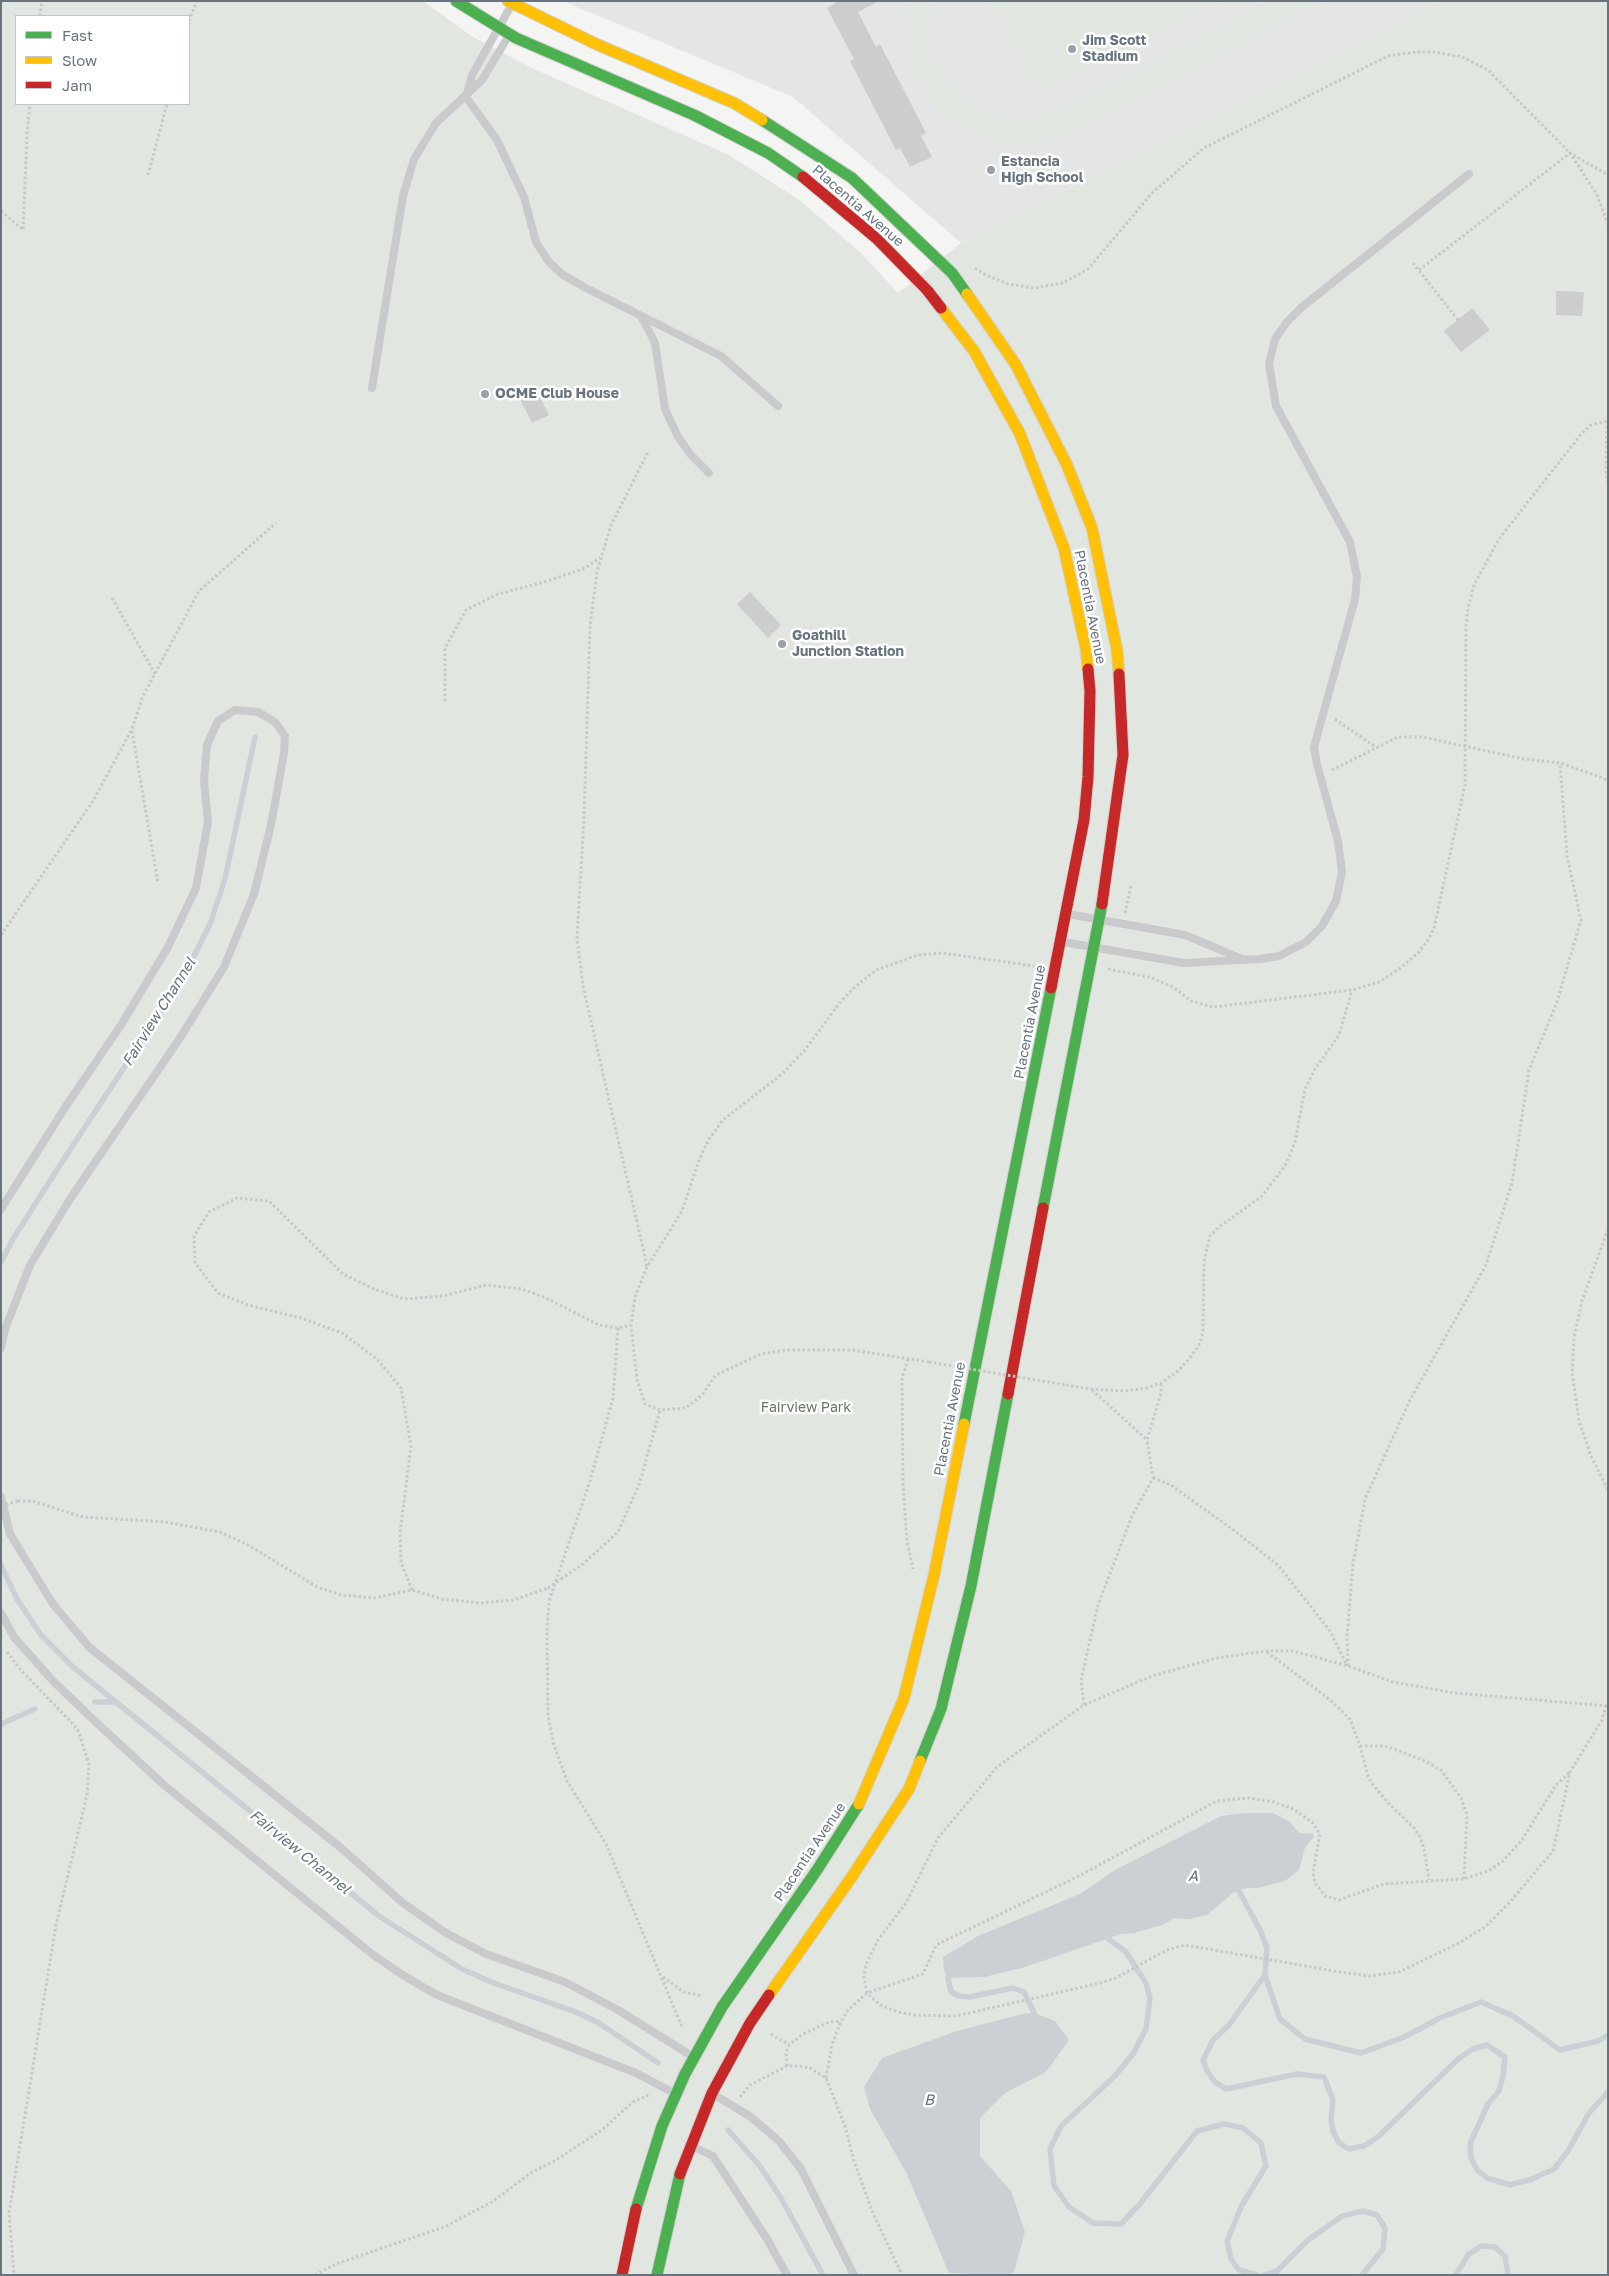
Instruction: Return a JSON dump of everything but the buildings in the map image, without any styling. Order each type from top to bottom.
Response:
[{"type":"main road","name":"Placentia Avenue","points":[[456,1],[497,28],[570,63],[694,115],[768,154],[810,182],[876,238],[927,290],[974,351],[1020,434],[1039,479],[1064,548],[1086,649],[1090,691],[1088,777],[1084,820],[934,1575],[904,1698],[856,1810],[727,2000],[693,2057],[662,2126],[634,2214],[622,2275]]},
{"type":"main road","name":"Placentia Avenue","points":[[511,2],[596,44],[670,74],[734,103],[792,138],[852,178],[952,273],[1016,365],[1067,465],[1092,528],[1117,650],[1122,755],[1116,814],[1099,920],[973,1576],[941,1709],[909,1789],[851,1878],[750,2023],[712,2093],[690,2145],[668,2218],[657,2275]]},
{"type":"lane","points":[[466,97],[472,75],[511,2]]},
{"type":"lane","points":[[372,388],[403,196],[414,159],[436,123],[482,80],[510,34]]},
{"type":"lane","points":[[466,97],[497,140],[524,197],[536,242],[549,262],[563,275],[721,356],[778,406]]},
{"type":"lane","points":[[1060,941],[1184,963],[1279,956],[1306,942],[1322,926],[1336,901],[1342,872],[1338,841],[1314,747],[1354,598],[1357,578],[1350,542],[1276,406],[1269,363],[1275,339],[1287,322],[1302,307],[1469,174]]},
{"type":"lane","points":[[641,316],[655,343],[665,409],[678,437],[691,455],[709,473]]},
{"type":"lane","points":[[1,1209],[66,1106],[121,1025],[168,947],[196,888],[208,822],[204,780],[207,744],[218,721],[235,710],[258,712],[275,722],[285,736],[284,753],[271,825],[254,894],[224,967],[180,1038],[70,1199],[30,1265],[5,1329],[1,1348]]},
{"type":"lane","points":[[1066,914],[1185,935],[1244,960]]},
{"type":"lane","points":[[1,1497],[10,1534],[54,1604],[89,1648],[340,1847],[403,1903],[446,1933],[486,1954],[565,1982],[618,2010],[693,2057]]},
{"type":"lane","points":[[1,1613],[14,1637],[46,1674],[164,1785],[372,1954],[437,1995],[628,2069],[676,2094]]},
{"type":"lane","points":[[712,2093],[734,2105],[779,2141],[801,2170],[854,2275]]},
{"type":"lane","points":[[690,2145],[712,2156],[767,2239],[787,2275]]},
{"type":"path","points":[[40,15],[42,1]]},
{"type":"path","points":[[190,18],[197,1]]},
{"type":"path","points":[[952,273],[970,264],[986,275],[1008,284],[1034,288],[1063,283],[1088,269],[1152,193],[1204,148],[1388,56],[1435,52],[1462,57],[1488,70],[1570,153],[1596,195],[1608,224]]},
{"type":"path","points":[[1,211],[23,230],[30,105]]},
{"type":"path","points":[[148,175],[167,105]]},
{"type":"path","points":[[1570,153],[1608,175]]},
{"type":"path","points":[[1419,270],[1570,153]]},
{"type":"path","points":[[1413,263],[1458,320]]},
{"type":"path","points":[[1114,970],[1148,977],[1173,987],[1191,1001],[1213,1007],[1352,990],[1379,982],[1399,969],[1419,952],[1429,939],[1434,928],[1464,792],[1466,625],[1474,585],[1499,539],[1582,434],[1591,425],[1608,420],[1606,472],[1608,483]]},
{"type":"path","points":[[647,1267],[583,986],[577,938],[584,819],[590,627],[600,557],[611,525],[648,452]]},
{"type":"path","points":[[1,935],[93,801],[132,730],[143,696],[199,591],[276,523]]},
{"type":"path","points":[[445,701],[445,648],[466,610],[498,594],[548,582],[585,568],[600,557]]},
{"type":"path","points":[[112,598],[155,674]]},
{"type":"path","points":[[1324,711],[1377,748]]},
{"type":"path","points":[[132,730],[158,883]]},
{"type":"path","points":[[1320,776],[1398,737],[1422,737],[1524,759],[1560,762],[1603,778],[1608,782]]},
{"type":"path","points":[[1348,1666],[1347,1637],[1353,1564],[1364,1499],[1410,1400],[1486,1265],[1512,1183],[1529,1070],[1556,1005],[1581,920],[1567,856],[1560,762]]},
{"type":"path","points":[[1035,966],[942,953],[918,955],[876,970],[841,1001],[804,1051],[783,1073],[723,1120],[709,1139],[699,1160],[682,1210],[647,1267],[635,1297],[631,1325],[636,1372],[642,1398],[650,1408],[660,1410],[686,1408],[702,1395],[716,1375],[761,1354],[787,1350],[852,1350],[1091,1389],[1124,1391],[1161,1383],[1178,1371],[1189,1359],[1199,1345],[1203,1333],[1204,1261],[1210,1236],[1218,1227],[1261,1197],[1285,1166],[1295,1142],[1305,1089],[1315,1069],[1338,1035],[1352,990]]},
{"type":"path","points":[[412,1590],[401,1562],[400,1533],[410,1446],[401,1388],[377,1359],[342,1333],[301,1318],[248,1305],[218,1293],[194,1263],[194,1236],[209,1212],[237,1198],[269,1201],[343,1274],[374,1289],[404,1299],[443,1296],[486,1285],[522,1289],[546,1298],[599,1324],[618,1328],[631,1325]]},
{"type":"path","points":[[1608,1229],[1582,1301],[1574,1338],[1572,1373],[1578,1421],[1591,1456],[1608,1490]]},
{"type":"path","points":[[618,1328],[613,1398],[590,1481],[549,1601],[546,1631],[548,1716],[554,1745],[567,1781],[606,1844],[682,2026]]},
{"type":"path","points":[[908,1359],[902,1378],[903,1484],[907,1541],[913,1570]]},
{"type":"path","points":[[1084,1705],[1081,1680],[1098,1605],[1132,1516],[1153,1478],[1147,1440],[1161,1393],[1161,1383]]},
{"type":"path","points":[[1091,1389],[1147,1440]]},
{"type":"path","points":[[1,1506],[18,1501],[32,1501],[83,1517],[166,1522],[220,1532],[248,1545],[320,1588],[342,1595],[374,1598],[412,1590],[442,1599],[480,1603],[513,1600],[548,1588],[562,1579],[584,1564],[618,1532],[639,1485],[660,1410]]},
{"type":"path","points":[[1153,1478],[1178,1491],[1236,1532],[1278,1565],[1330,1631],[1348,1666]]},
{"type":"path","points":[[6,1650],[20,1669],[79,1732],[88,1765],[87,1795],[56,1925],[9,2212],[14,2275]]},
{"type":"path","points":[[902,2275],[873,2213],[826,2078],[832,2045],[841,2021],[848,2010],[867,1993],[923,1974],[936,1945],[1082,1875],[1218,1801],[1249,1798],[1274,1802],[1293,1809],[1312,1822],[1320,1834],[1313,1873],[1315,1883],[1325,1896],[1339,1900],[1384,1884],[1464,1879],[1488,1871],[1503,1861],[1522,1840],[1556,1785],[1570,1772],[1602,1720],[1607,1705],[1455,1693],[1393,1682],[1348,1666],[1293,1651],[1266,1652],[1217,1658],[1152,1676],[1084,1705],[997,1767],[938,1838],[906,1903],[878,1940],[866,1964],[864,1977],[867,1993],[880,2005],[915,2016],[956,2016],[1037,1999],[1100,1983],[1129,1971],[1167,1950],[1185,1945],[1257,1959],[1369,1976],[1399,1972],[1459,1943],[1485,1927],[1510,1902],[1553,1850],[1570,1772]]},
{"type":"path","points":[[1266,1652],[1329,1700],[1350,1719],[1368,1776],[1373,1785],[1414,1828],[1420,1837],[1424,1848],[1429,1880]]},
{"type":"path","points":[[1360,1746],[1384,1746],[1425,1760],[1441,1770],[1461,1798],[1467,1815],[1464,1879]]},
{"type":"path","points":[[661,1976],[684,1992],[702,1996]]},
{"type":"path","points":[[786,2066],[786,2052],[789,2045],[803,2034],[829,2022],[841,2021]]},
{"type":"path","points":[[771,2034],[789,2045]]},
{"type":"path","points":[[734,2105],[750,2085],[786,2066],[810,2068],[826,2078]]},
{"type":"path","points":[[314,2275],[336,2264],[444,2227],[492,2202],[532,2172],[556,2160],[602,2130],[633,2102],[649,2095]]},
{"type":"shaded area","name":"Estancia High School","points":[[563,1],[1437,1],[961,243],[793,97]]},
{"type":"green space","name":"Fairview Park","points":[[1,1],[423,1],[473,37],[536,70],[729,155],[798,199],[862,254],[898,293],[961,243],[1437,1],[1608,1],[1608,2275],[1,2275]]},
{"type":"green space","points":[[906,1],[934,1],[930,28],[931,42],[940,69],[957,92],[968,101],[993,113],[1021,117],[1048,113],[1061,108],[1268,1],[1327,1],[1074,132],[1057,139],[1021,145],[984,140],[967,132],[937,111],[925,97],[908,65],[904,47],[902,29]]},
{"type":"green space","name":"Jim Scott Stadium","points":[[989,1],[1224,1],[1038,96]]},
{"type":"water","name":"A","points":[[1245,1813],[1273,1813],[1290,1822],[1299,1833],[1313,1834],[1314,1837],[1305,1848],[1299,1870],[1285,1881],[1257,1888],[1246,1888],[1233,1893],[1207,1915],[1189,1919],[1174,1918],[1162,1925],[1134,1933],[1121,1934],[1022,1968],[984,1977],[948,1978],[944,1971],[943,1957],[978,1936],[1080,1894],[1115,1870],[1221,1816]]},
{"type":"water","name":"B","points":[[1034,2013],[1055,2021],[1069,2040],[1046,2072],[1005,2093],[980,2118],[980,2156],[1011,2191],[1025,2232],[1014,2272],[1008,2275],[949,2273],[906,2172],[870,2109],[864,2087],[882,2058],[954,2032],[1022,2014]]},
{"type":"waterway","name":"Fairview Channel","points":[[1,1262],[13,1239],[62,1162],[173,993],[210,924],[225,879],[255,737]]},
{"type":"waterway","name":"Fairview Channel","points":[[1,1565],[17,1599],[41,1635],[73,1667],[379,1916],[462,1969],[491,1982],[576,2012],[599,2023],[658,2063]]},
{"type":"waterway","points":[[95,1702],[115,1702]]},
{"type":"waterway","points":[[1,1724],[35,1709]]},
{"type":"waterway","points":[[1239,1891],[1260,1930],[1267,1948],[1265,1975],[1280,2019],[1305,2039],[1361,2053],[1404,2037],[1440,2018],[1481,2002],[1513,2016],[1560,2050],[1598,2041],[1608,2035]]},
{"type":"waterway","points":[[1107,1938],[1126,1952],[1146,1983],[1150,1998],[1146,2029],[1133,2054],[1114,2077],[1061,2126],[1050,2149],[1054,2186],[1069,2207],[1093,2223],[1121,2224],[1139,2205],[1197,2131],[1224,2124],[1243,2128],[1261,2143],[1266,2166],[1242,2205],[1227,2241],[1231,2259],[1239,2270],[1257,2275]]},
{"type":"waterway","points":[[1265,1975],[1229,2025],[1213,2040],[1203,2060],[1207,2071],[1215,2082],[1226,2089],[1297,2074],[1324,2077],[1333,2100],[1331,2119],[1333,2131],[1339,2143],[1349,2149],[1364,2146],[1379,2136],[1458,2059],[1473,2049],[1487,2045],[1505,2057],[1499,2091],[1488,2104],[1470,2144],[1471,2158],[1477,2170],[1487,2178],[1510,2185],[1532,2179],[1554,2169],[1568,2151],[1589,2113],[1608,2092]]},
{"type":"waterway","points":[[948,1978],[951,1992],[959,1996],[969,1997],[1013,1988],[1024,1992],[1034,2013],[1033,2020]]},
{"type":"waterway","name":"Fairview Channel","points":[[728,2130],[759,2165],[781,2198],[823,2275]]},
{"type":"waterway","points":[[1264,2275],[1277,2271],[1308,2240],[1342,2216],[1363,2211],[1377,2215],[1385,2228],[1383,2249],[1362,2275]]},
{"type":"waterway","points":[[1456,2275],[1468,2255],[1481,2246],[1495,2247],[1505,2256],[1508,2275]]},
{"type":"traffic: fast","points":[[456,1],[516,38],[694,115],[768,153],[803,177]]},
{"type":"traffic: fast","points":[[762,120],[852,178],[952,273],[967,294]]},
{"type":"traffic: fast","points":[[1043,1208],[1102,904]]},
{"type":"traffic: fast","points":[[964,1424],[1051,988]]},
{"type":"traffic: fast","points":[[920,1761],[941,1709],[971,1586],[1008,1394]]},
{"type":"traffic: fast","points":[[636,2209],[662,2126],[685,2074],[722,2007],[817,1870],[859,1804]]},
{"type":"traffic: fast","points":[[657,2275],[680,2174]]},
{"type":"traffic: slow","points":[[508,1],[596,44],[734,103],[762,120]]},
{"type":"traffic: slow","points":[[967,294],[1016,365],[1067,465],[1092,528],[1117,650],[1119,674]]},
{"type":"traffic: slow","points":[[941,308],[974,351],[1020,434],[1064,548],[1086,649],[1088,669]]},
{"type":"traffic: slow","points":[[859,1804],[904,1698],[934,1575],[964,1424]]},
{"type":"traffic: slow","points":[[769,1995],[851,1878],[909,1789],[920,1761]]},
{"type":"traffic: jam","points":[[803,177],[876,238],[927,290],[941,308]]},
{"type":"traffic: jam","points":[[1051,988],[1084,820],[1088,777],[1090,691],[1088,669]]},
{"type":"traffic: jam","points":[[1102,904],[1123,755],[1119,674]]},
{"type":"traffic: jam","points":[[1008,1394],[1043,1208]]},
{"type":"traffic: jam","points":[[680,2174],[712,2093],[750,2023],[769,1995]]},
{"type":"traffic: jam","points":[[622,2275],[636,2209]]},
{"type":"place","name":"Jim Scott Stadium","points":[[1072,49]]},
{"type":"place","name":"Estancia High School","points":[[991,170]]},
{"type":"place","name":"OCME Club House","points":[[485,394]]},
{"type":"place","name":"Goathill Junction Station","points":[[782,644]]}]
